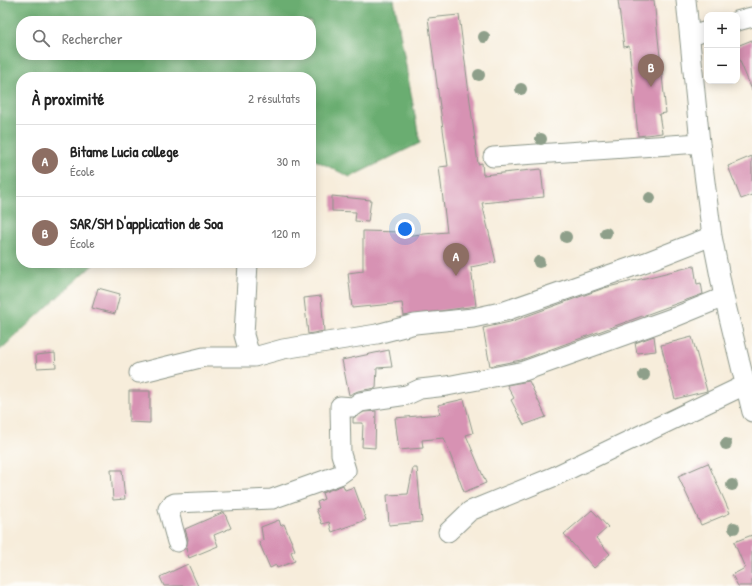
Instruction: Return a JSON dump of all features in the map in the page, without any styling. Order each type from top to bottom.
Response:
[{"type":"street","points":[[686,0],[699,34],[700,143],[712,236],[724,297],[752,412]]},
{"type":"street","points":[[740,20],[752,17]]},
{"type":"street","points":[[492,157],[700,143]]},
{"type":"street","points":[[139,373],[204,357],[254,357],[282,349],[377,334],[415,324],[473,318],[505,311],[646,262],[712,236]]},
{"type":"street","points":[[248,268],[244,335],[248,349],[254,357]]},
{"type":"street","points":[[177,542],[168,509],[175,503],[272,499],[339,475],[346,470],[341,454],[340,406],[353,407],[360,402],[407,395],[420,389],[447,386],[524,370],[668,320],[724,297]]},
{"type":"street","points":[[448,532],[470,511],[553,477],[745,385]]},
{"type":"green space","points":[[0,0],[394,0],[420,143],[350,177],[316,160],[316,72],[16,72],[16,268],[90,268],[0,350]]},
{"type":"building","points":[[618,0],[654,0],[666,113],[659,114],[662,133],[638,136],[629,46],[624,47]]},
{"type":"building","points":[[459,15],[478,164],[482,163],[483,175],[541,169],[544,197],[482,203],[496,262],[471,267],[476,306],[404,316],[402,303],[352,308],[348,273],[363,271],[363,231],[401,232],[401,236],[447,232],[439,167],[448,166],[428,18]]},
{"type":"building","points":[[752,40],[752,90],[740,61],[740,45]]},
{"type":"building","points":[[752,156],[752,195],[741,199],[728,166]]},
{"type":"building","points":[[332,196],[371,200],[368,222],[355,221],[356,212],[332,211]]},
{"type":"building","points":[[694,266],[697,284],[701,283],[703,294],[521,360],[490,366],[483,328],[510,322],[604,288]]},
{"type":"building","points":[[98,288],[120,294],[115,314],[92,308]]},
{"type":"building","points":[[321,296],[324,331],[308,334],[304,298]]},
{"type":"building","points":[[654,336],[656,351],[637,353],[635,343]]},
{"type":"building","points":[[692,337],[707,391],[675,399],[661,345]]},
{"type":"building","points":[[389,350],[392,367],[377,368],[376,388],[358,391],[349,395],[342,360]]},
{"type":"building","points":[[55,353],[56,367],[37,368],[36,355]]},
{"type":"building","points":[[529,381],[546,417],[524,425],[511,400],[514,398],[507,385]]},
{"type":"building","points":[[129,391],[150,391],[150,423],[129,422]]},
{"type":"building","points":[[464,399],[473,433],[466,435],[486,483],[464,492],[444,438],[422,440],[423,448],[399,450],[395,418],[440,414],[438,405]]},
{"type":"building","points":[[376,411],[375,448],[362,447],[363,423],[353,423],[353,418],[364,412]]},
{"type":"building","points":[[708,463],[730,513],[701,525],[678,476]]},
{"type":"building","points":[[413,468],[417,468],[422,522],[389,525],[387,495],[408,494]]},
{"type":"building","points":[[111,470],[122,470],[125,499],[113,500]]},
{"type":"building","points":[[343,485],[345,490],[354,487],[366,520],[332,532],[329,522],[322,524],[316,509],[319,508],[317,502],[324,499],[322,493]]},
{"type":"building","points":[[592,510],[608,527],[596,538],[610,554],[594,568],[564,534]]},
{"type":"building","points":[[224,512],[231,528],[214,535],[218,546],[189,558],[186,549],[188,539],[185,529]]},
{"type":"building","points":[[279,520],[281,526],[284,524],[295,550],[291,552],[295,561],[277,568],[276,565],[270,568],[259,542],[263,540],[261,527]]},
{"type":"building","points":[[752,535],[752,586],[738,586],[732,575],[745,568],[734,542]]},
{"type":"building","points":[[188,564],[198,586],[164,586],[160,577]]},
{"type":"place","name":"SAR/SM D'application de Soa","points":[[651,87]]},
{"type":"place","name":"Bitame Lucia college","points":[[456,276]]}]
